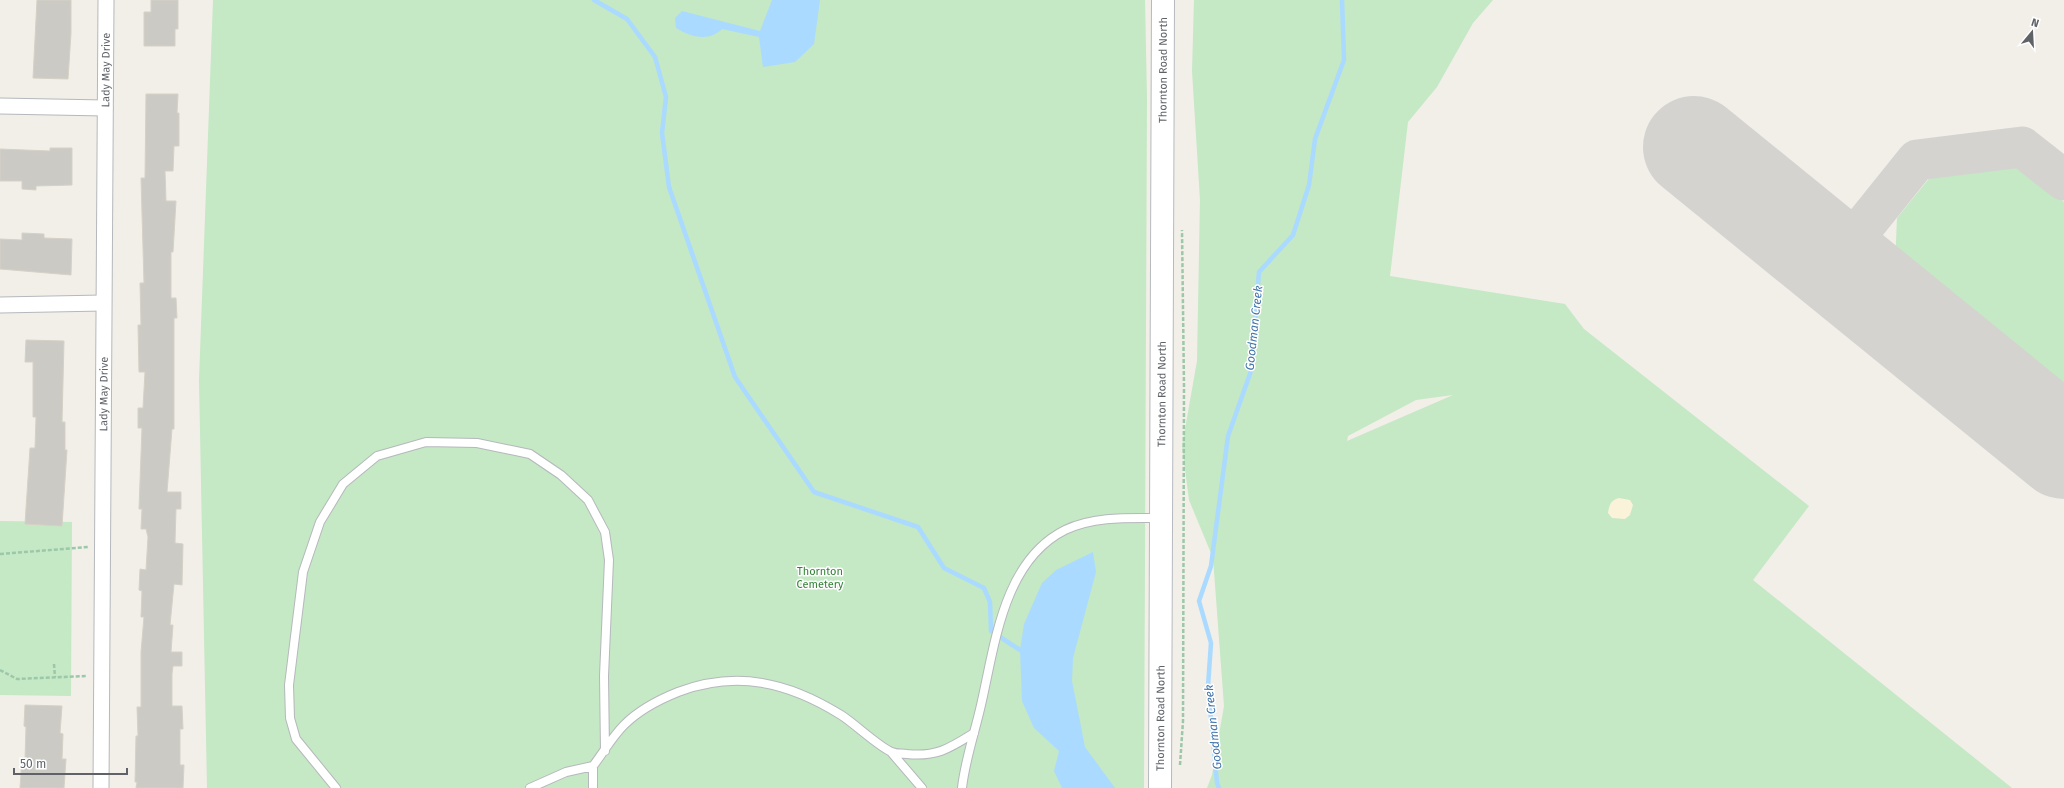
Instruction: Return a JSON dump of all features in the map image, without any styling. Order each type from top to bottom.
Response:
[{"type":"main road","name":"Thornton Road North","points":[[1160,788],[1163,0]]},
{"type":"street","name":"Lady May Drive","points":[[101,788],[106,0]]},
{"type":"street","points":[[0,106],[105,108]]},
{"type":"street","points":[[0,305],[103,303]]},
{"type":"lane","points":[[336,788],[296,739],[290,718],[289,685],[303,572],[320,522],[343,484],[377,456],[426,442],[477,443],[530,454],[561,475],[588,500],[605,532],[609,560],[604,676],[604,751]]},
{"type":"lane","points":[[962,788],[1000,625],[1012,590],[1025,564],[1043,546],[1065,530],[1090,522],[1115,518],[1162,518]]},
{"type":"lane","points":[[593,788],[593,766],[624,725],[657,700],[695,686],[738,680],[761,681],[783,687],[812,699],[841,715],[892,752],[922,788]]},
{"type":"lane","points":[[892,752],[921,755],[935,754],[946,750],[974,733]]},
{"type":"lane","points":[[530,788],[566,772],[593,766]]},
{"type":"path","points":[[1180,770],[1183,721],[1184,387],[1182,222]]},
{"type":"path","points":[[0,554],[102,545]]},
{"type":"path","points":[[54,664],[55,677]]},
{"type":"path","points":[[0,670],[16,679],[101,675]]},
{"type":"green space","name":"Thornton Cemetery","points":[[213,0],[1145,0],[1147,98],[1144,788],[207,788],[199,380]]},
{"type":"green space","points":[[1194,0],[1493,0],[1473,23],[1437,87],[1408,122],[1390,276],[1565,304],[1584,329],[1809,506],[1753,580],[2012,788],[1207,788],[1212,775],[1224,706],[1213,558],[1189,500],[1182,446],[1197,361],[1200,200],[1192,71]],"holes":[[[1453,395],[1347,441],[1348,436],[1416,400]]]},
{"type":"green space","points":[[2018,164],[2064,202],[2064,400],[1895,265],[1897,218],[1936,170]]},
{"type":"green space","points":[[0,521],[72,522],[71,696],[0,695]]},
{"type":"sand","points":[[1619,498],[1630,500],[1633,505],[1630,515],[1625,519],[1612,518],[1608,513],[1611,503]]},
{"type":"water","points":[[772,0],[820,0],[814,44],[795,62],[763,67],[759,37],[722,29],[711,36],[699,37],[687,34],[676,28],[675,18],[682,11],[760,31]]},
{"type":"water","points":[[1093,552],[1096,572],[1073,658],[1072,681],[1085,747],[1115,788],[1062,788],[1054,771],[1059,751],[1034,728],[1022,701],[1020,650],[1024,624],[1042,583],[1056,570]]},
{"type":"building","points":[[37,0],[71,0],[71,33],[68,79],[33,78]]},
{"type":"building","points":[[151,0],[178,0],[178,29],[175,29],[175,46],[144,46],[144,12],[151,12]]},
{"type":"building","points":[[146,94],[178,94],[177,113],[179,113],[179,146],[174,146],[173,171],[165,171],[166,201],[176,201],[173,252],[171,252],[171,298],[176,298],[177,318],[174,318],[174,429],[172,429],[167,492],[181,492],[181,509],[176,509],[175,543],[183,544],[182,585],[174,584],[170,625],[173,625],[171,652],[182,652],[182,666],[173,666],[172,706],[182,706],[183,729],[180,729],[180,765],[184,765],[183,788],[136,788],[137,782],[135,782],[136,736],[138,736],[137,707],[141,707],[141,652],[144,617],[141,617],[142,591],[139,590],[140,569],[146,570],[148,537],[146,529],[141,529],[142,509],[139,509],[142,428],[138,428],[138,408],[143,408],[145,372],[139,372],[138,325],[141,325],[140,283],[144,283],[141,178],[145,178]]},
{"type":"building","points":[[50,148],[72,148],[72,185],[36,186],[36,190],[22,189],[22,181],[0,181],[0,149],[50,151]]},
{"type":"building","points":[[22,233],[44,234],[44,238],[72,239],[71,275],[0,269],[0,239],[22,240]]},
{"type":"building","points":[[26,340],[64,341],[62,422],[65,422],[65,450],[67,450],[62,526],[25,524],[30,448],[35,448],[36,417],[33,417],[33,362],[25,362]]},
{"type":"building","points":[[25,705],[62,706],[60,733],[63,734],[62,759],[66,759],[64,788],[20,788],[22,758],[25,759]]},
{"type":"waterway","points":[[594,0],[627,19],[655,57],[666,97],[662,133],[669,187],[735,377],[814,492],[918,527],[944,568],[984,588],[990,602],[991,631],[1020,650]]},
{"type":"waterway","name":"Goodman Creek","points":[[1219,788],[1217,783],[1208,686],[1211,643],[1199,601],[1211,566],[1228,436],[1251,371],[1259,272],[1293,235],[1309,185],[1315,139],[1344,60],[1342,0]]},
{"type":"taxiway","points":[[1835,262],[1917,160],[2022,147],[2064,180]]},
{"type":"runway","points":[[1694,147],[2064,448]]}]
